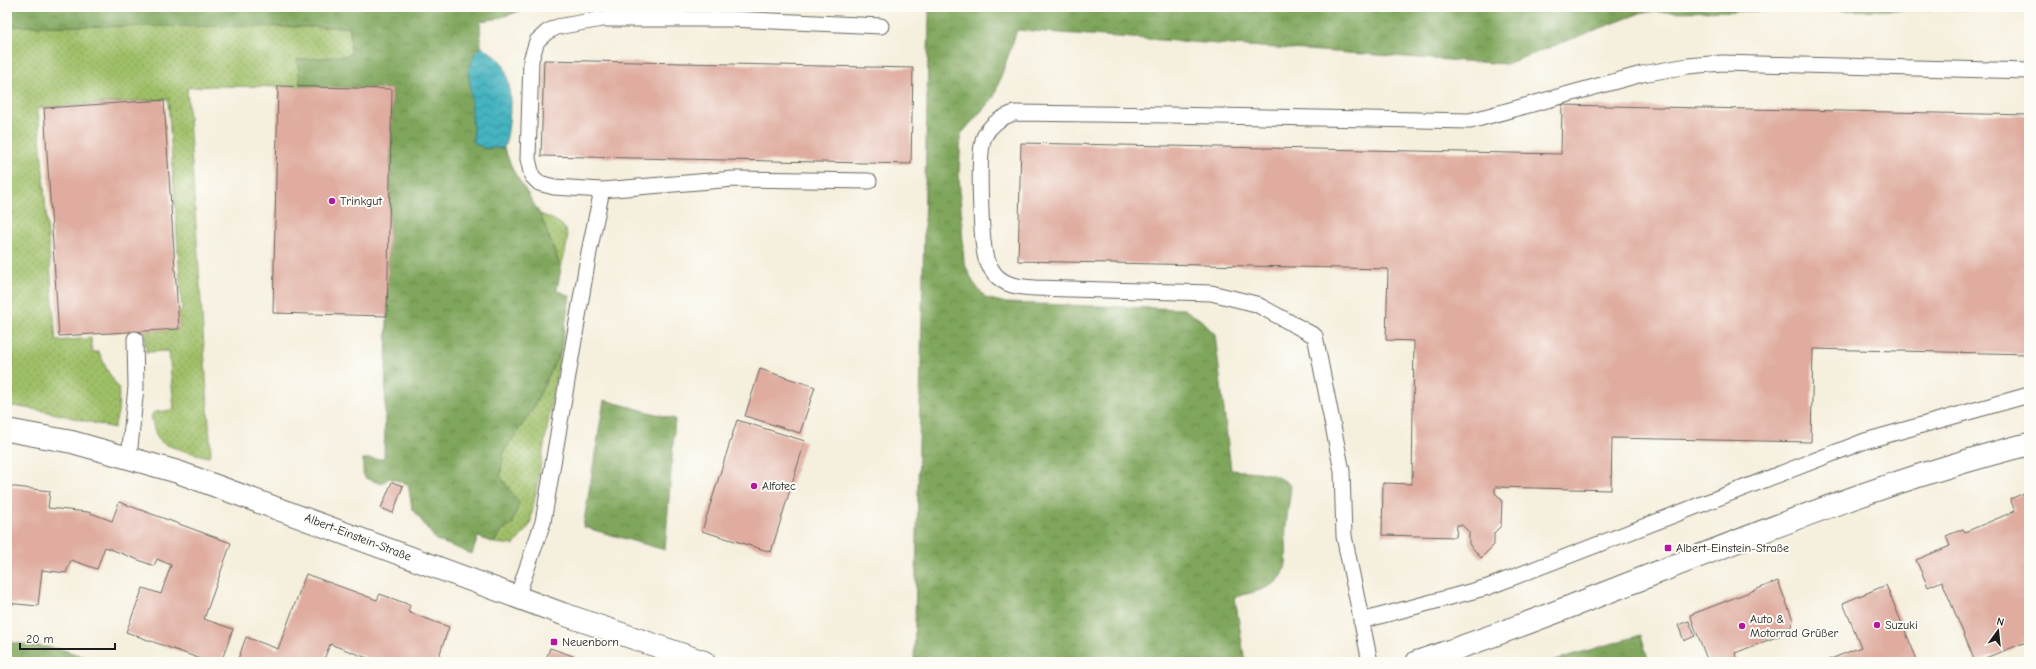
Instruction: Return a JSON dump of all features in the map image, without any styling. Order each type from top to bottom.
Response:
[{"type":"street","name":"Albert-Einstein-Straße","points":[[7,430],[72,442],[129,457],[225,488],[517,597],[704,662]]},
{"type":"street","points":[[1417,662],[1536,621],[1842,501],[1924,473],[2029,444]]},
{"type":"lane","points":[[868,181],[734,179],[602,190],[554,187],[539,183],[532,176],[528,159],[531,60],[537,41],[547,32],[557,27],[602,19],[730,19],[881,26]]},
{"type":"lane","points":[[1370,662],[1344,536],[1342,471],[1315,336],[1256,304],[1211,293],[1015,287],[1003,281],[994,274],[986,258],[981,185],[981,151],[984,137],[998,121],[1014,113],[1169,114],[1470,122],[1642,74],[1688,66],[1722,63],[2029,70]]},
{"type":"lane","points":[[517,597],[543,522],[589,252],[602,190]]},
{"type":"lane","points":[[129,457],[136,387],[135,339]]},
{"type":"lane","points":[[1361,621],[1488,587],[1865,441],[2029,395]]},
{"type":"green space","points":[[7,7],[533,7],[495,19],[480,21],[481,47],[474,54],[484,148],[504,148],[513,170],[540,214],[561,268],[557,290],[570,296],[561,350],[532,410],[504,451],[500,476],[519,503],[512,525],[500,531],[494,543],[478,537],[472,554],[436,540],[412,508],[408,484],[389,478],[381,484],[365,478],[363,473],[363,459],[384,459],[392,89],[301,87],[297,60],[351,55],[350,27],[7,26]]},
{"type":"green space","points":[[925,7],[2029,7],[2029,9],[1643,12],[1506,64],[1017,30],[994,97],[961,134],[959,174],[964,262],[973,282],[986,298],[1006,303],[1184,309],[1201,320],[1215,334],[1231,470],[1270,474],[1278,477],[1291,486],[1286,527],[1286,563],[1281,577],[1276,582],[1266,588],[1235,597],[1245,662],[914,662],[929,13]]},
{"type":"green space","points":[[7,26],[350,27],[351,55],[301,87],[212,86],[187,88],[211,454],[207,457],[163,443],[156,435],[151,416],[154,412],[174,410],[169,351],[146,352],[144,331],[179,329],[178,311],[182,311],[168,99],[38,108],[56,341],[91,338],[92,352],[99,352],[107,370],[119,389],[118,412],[114,428],[44,411],[7,405],[7,364],[13,364],[7,286]]},
{"type":"green space","points":[[540,214],[559,223],[567,234],[566,248],[561,268]]},
{"type":"green space","points":[[561,350],[530,525],[514,545],[494,543],[519,503],[500,476],[504,451],[532,410]]},
{"type":"green space","points":[[604,400],[675,419],[665,550],[583,527]]},
{"type":"green space","points":[[1641,635],[1649,662],[1548,662]]},
{"type":"green space","points":[[7,642],[61,649],[99,662],[7,662]]},
{"type":"water","points":[[481,47],[500,61],[507,75],[510,107],[508,129],[504,148],[484,148],[474,143],[469,70],[474,54]]},
{"type":"building","points":[[544,60],[913,68],[911,164],[541,156]]},
{"type":"building","name":"Trinkgut","points":[[278,86],[392,89],[387,316],[273,313]]},
{"type":"building","points":[[164,100],[179,329],[59,336],[44,108]]},
{"type":"building","points":[[1562,105],[2029,115],[2029,354],[1813,349],[1811,442],[1612,438],[1611,490],[1495,487],[1495,493],[1502,500],[1501,526],[1494,533],[1494,545],[1481,558],[1469,544],[1469,532],[1462,525],[1457,525],[1456,537],[1382,535],[1383,483],[1412,484],[1414,341],[1386,340],[1388,269],[1018,261],[1021,143],[1561,154]]},
{"type":"building","points":[[760,369],[815,387],[800,433],[745,416]]},
{"type":"building","name":"Alfotec","points":[[737,420],[805,441],[771,552],[702,531]]},
{"type":"building","points":[[392,482],[403,486],[393,513],[381,508]]},
{"type":"building","points":[[7,486],[50,491],[48,508],[88,512],[112,521],[119,502],[231,543],[204,619],[233,629],[221,662],[209,662],[126,632],[143,588],[161,594],[171,565],[157,559],[154,566],[105,547],[97,569],[71,560],[66,573],[42,570],[38,606],[7,603]]},
{"type":"building","points":[[2029,491],[2029,641],[1975,662],[1942,581],[1928,587],[1916,560],[1950,546],[1946,536],[1963,529],[1965,532],[2015,511],[2010,499]]},
{"type":"building","points":[[306,574],[377,600],[380,594],[410,605],[408,612],[449,627],[437,662],[378,662],[330,644],[323,662],[237,662],[246,637],[278,649]]},
{"type":"building","name":"Auto & Motorrad Grüßer","points":[[1778,581],[1793,620],[1789,632],[1735,653],[1738,662],[1708,662],[1690,615]]},
{"type":"building","name":"Suzuki","points":[[1886,585],[1918,662],[1823,662],[1861,647],[1843,603]]},
{"type":"building","points":[[1689,621],[1695,636],[1684,641],[1678,625]]},
{"type":"building","points":[[550,648],[576,657],[575,662],[554,662],[546,659]]},
{"type":"place","name":"Trinkgut","points":[[332,201]]},
{"type":"place","name":"Alfotec","points":[[754,486]]},
{"type":"place","name":"Albert-Einstein-Straße","points":[[1668,548]]},
{"type":"place","name":"Suzuki","points":[[1877,625]]},
{"type":"place","name":"Auto & Motorrad Grüßer","points":[[1742,626]]},
{"type":"place","name":"Neuenborn","points":[[554,642]]}]
